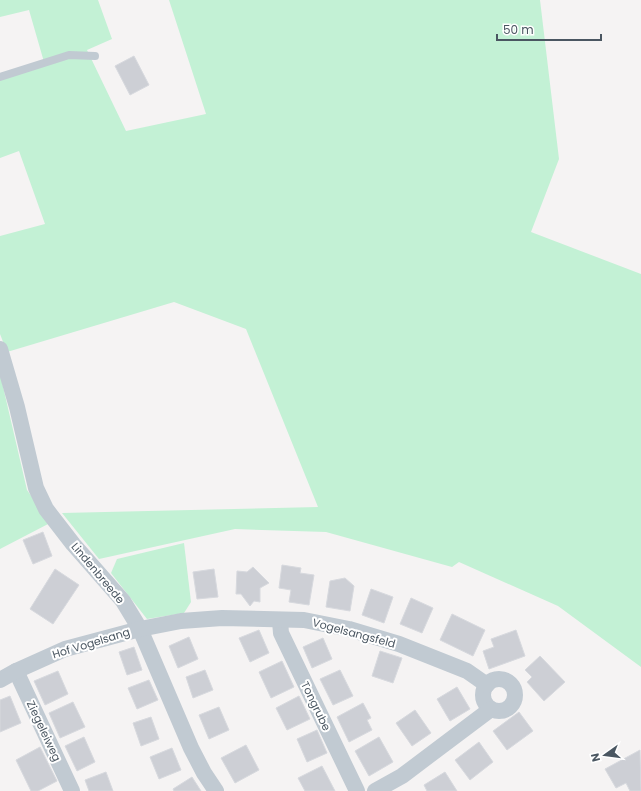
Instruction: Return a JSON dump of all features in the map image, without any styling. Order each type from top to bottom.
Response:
[{"type":"street","name":"Lindenbreede","points":[[0,350],[18,407],[36,488],[46,509],[73,544],[123,601],[140,629],[191,748],[204,773],[216,791]]},
{"type":"street","name":"Vogelsangsfeld","points":[[140,629],[188,620],[222,618],[280,621],[304,620],[349,629],[399,644],[467,671],[487,685]]},
{"type":"street","name":"Tongrube","points":[[280,621],[281,633],[357,791]]},
{"type":"street","name":"Hof Vogelsang","points":[[0,680],[16,671],[65,649],[140,629]]},
{"type":"street","name":"Ziegeleiweg","points":[[16,671],[72,791]]},
{"type":"street","points":[[496,680],[506,681],[514,688],[515,698],[510,707],[501,711],[491,709],[484,700],[487,685],[496,680]]},
{"type":"street","points":[[375,791],[402,776],[491,709]]},
{"type":"lane","points":[[0,78],[69,55],[95,56]]},
{"type":"green space","points":[[0,0],[98,0],[112,39],[87,50],[126,131],[206,114],[169,0],[540,0],[559,159],[531,232],[641,274],[641,667],[558,606],[459,562],[452,567],[326,532],[235,529],[99,559],[62,513],[318,507],[246,329],[174,302],[7,352],[0,334],[0,236],[45,224],[19,151],[0,158],[0,77],[44,62],[29,10],[0,17]]},
{"type":"green space","points":[[0,378],[27,490],[50,523],[0,549]]},
{"type":"green space","points":[[184,543],[191,602],[184,613],[147,619],[111,573],[117,559]]},
{"type":"building","points":[[134,56],[149,85],[130,95],[115,66]]},
{"type":"building","points":[[43,532],[52,556],[33,564],[23,540]]},
{"type":"building","points":[[282,565],[301,568],[300,573],[314,575],[309,605],[289,602],[291,590],[279,588]]},
{"type":"building","points":[[253,567],[269,583],[260,588],[260,602],[254,601],[250,606],[241,594],[236,594],[237,571],[247,572]]},
{"type":"building","points":[[55,569],[79,585],[53,624],[30,609]]},
{"type":"building","points":[[214,569],[218,597],[197,599],[193,572]]},
{"type":"building","points":[[345,578],[354,586],[350,611],[326,607],[330,581]]},
{"type":"building","points":[[371,589],[393,597],[384,623],[362,615]]},
{"type":"building","points":[[411,598],[433,608],[422,633],[400,624]]},
{"type":"building","points":[[452,614],[485,630],[473,656],[440,640]]},
{"type":"building","points":[[259,630],[269,653],[250,662],[239,638]]},
{"type":"building","points":[[516,630],[525,656],[489,669],[483,651],[494,647],[491,639]]},
{"type":"building","points":[[189,637],[198,659],[178,668],[169,646]]},
{"type":"building","points":[[323,638],[332,659],[312,668],[303,647]]},
{"type":"building","points":[[134,647],[142,670],[127,675],[119,652]]},
{"type":"building","points":[[380,651],[402,658],[393,683],[372,676]]},
{"type":"building","points":[[540,656],[565,682],[544,701],[527,682],[532,677],[525,670]]},
{"type":"building","points":[[282,661],[294,687],[271,698],[259,672]]},
{"type":"building","points":[[205,670],[213,690],[193,698],[186,677]]},
{"type":"building","points":[[340,670],[353,696],[333,705],[320,679]]},
{"type":"building","points":[[58,671],[68,694],[45,705],[34,681]]},
{"type":"building","points":[[149,680],[158,700],[137,709],[128,688]]},
{"type":"building","points":[[457,687],[470,709],[450,721],[437,699]]},
{"type":"building","points":[[10,696],[21,723],[0,732],[0,700]]},
{"type":"building","points":[[299,696],[310,719],[287,730],[276,708]]},
{"type":"building","points":[[73,702],[85,727],[60,738],[49,713]]},
{"type":"building","points":[[363,703],[371,718],[367,720],[372,730],[349,742],[337,717]]},
{"type":"building","points":[[219,707],[229,730],[209,739],[199,715]]},
{"type":"building","points":[[415,710],[431,733],[412,746],[396,723]]},
{"type":"building","points":[[519,712],[533,731],[507,750],[493,731]]},
{"type":"building","points":[[151,717],[159,739],[141,746],[133,723]]},
{"type":"building","points":[[317,730],[327,753],[307,762],[297,739]]},
{"type":"building","points":[[84,737],[95,762],[77,771],[65,746]]},
{"type":"building","points":[[379,737],[393,762],[369,776],[355,751]]},
{"type":"building","points":[[479,742],[493,762],[470,780],[455,760]]},
{"type":"building","points":[[246,745],[259,770],[235,783],[221,758]]},
{"type":"building","points":[[40,747],[57,781],[38,791],[31,791],[16,760]]},
{"type":"building","points":[[172,748],[181,770],[159,779],[150,757]]},
{"type":"building","points":[[640,750],[641,791],[630,791],[626,783],[616,788],[605,769]]},
{"type":"building","points":[[322,766],[335,791],[305,791],[298,778]]},
{"type":"building","points":[[106,772],[113,791],[89,791],[85,780]]},
{"type":"building","points":[[445,772],[457,791],[427,791],[424,785]]},
{"type":"building","points":[[192,777],[201,791],[174,791],[173,789]]}]
